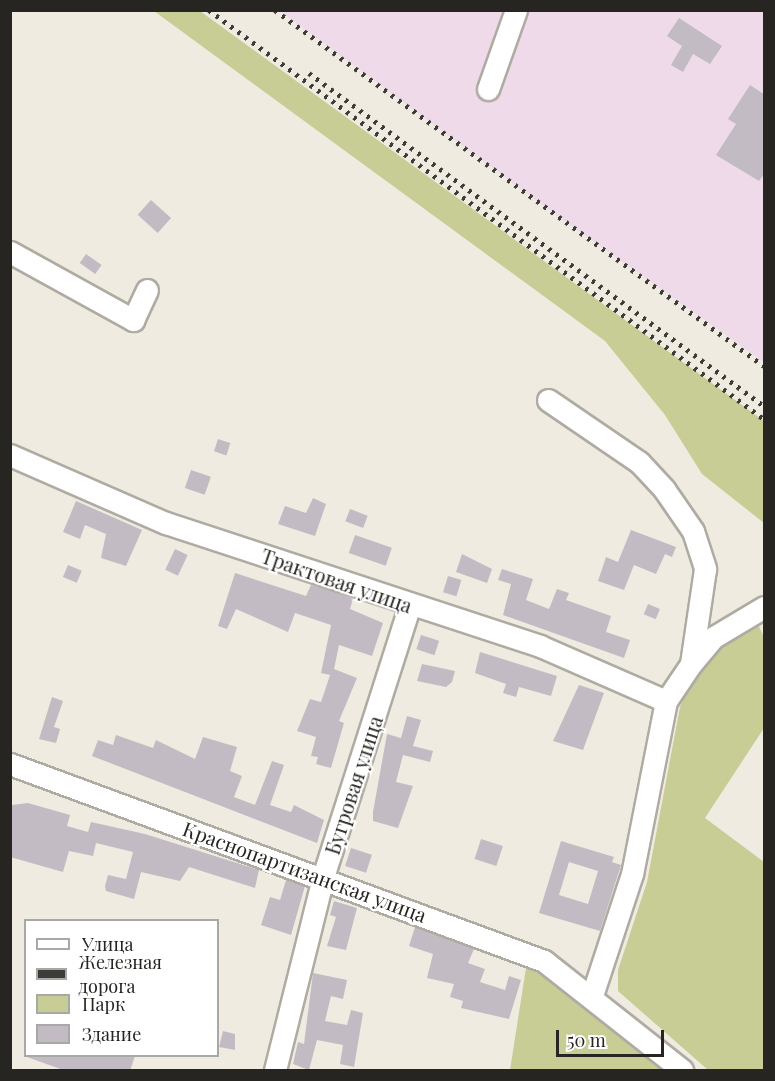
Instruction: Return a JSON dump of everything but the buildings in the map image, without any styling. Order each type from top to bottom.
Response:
[{"type":"street","points":[[488,89],[516,10]]},
{"type":"street","points":[[10,252],[133,320],[147,290]]},
{"type":"street","points":[[548,400],[639,462],[693,531],[705,569],[691,664]]},
{"type":"street","name":"Трактовая улица","points":[[10,455],[166,523],[540,646],[666,701]]},
{"type":"street","name":"Бугровая улица","points":[[275,1071],[323,877],[410,605]]},
{"type":"street","points":[[592,996],[632,874],[666,701],[691,664],[714,637],[765,607]]},
{"type":"street","name":"Краснопартизанская улица","points":[[10,764],[323,877],[544,961],[592,996],[682,1071]]},
{"type":"shaded area","points":[[280,11],[764,11],[764,362],[553,213]]},
{"type":"green space","points":[[154,11],[200,11],[764,421],[764,523],[702,474],[665,415],[605,341]]},
{"type":"green space","points":[[754,616],[764,637],[764,728],[705,818],[764,862],[764,1070],[708,1070],[618,991],[618,970],[647,882],[680,707],[694,671],[716,642]]},
{"type":"green space","points":[[526,968],[549,973],[664,1070],[510,1070]]},
{"type":"railway","points":[[209,10],[764,419]]},
{"type":"railway","points":[[275,10],[764,366]]},
{"type":"railway","points":[[309,73],[764,406]]}]
